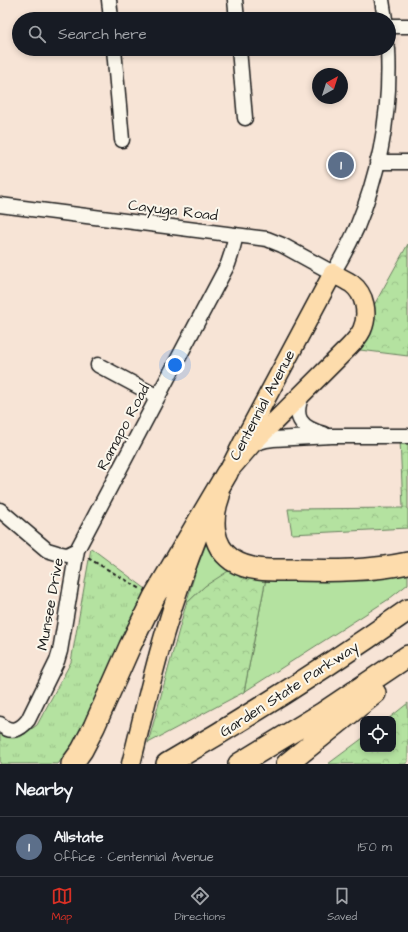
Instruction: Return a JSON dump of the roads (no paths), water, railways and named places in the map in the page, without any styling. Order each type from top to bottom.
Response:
[{"type":"highway","points":[[227,473],[217,501],[214,530],[219,544],[227,556],[241,564],[256,568],[323,571],[373,568],[408,563]]},
{"type":"highway","points":[[72,764],[82,750],[94,727],[130,646],[154,597],[227,473]]},
{"type":"highway","name":"Garden State Parkway","points":[[167,764],[261,708],[408,610]]},
{"type":"highway","points":[[239,764],[329,709],[408,656]]},
{"type":"highway","points":[[287,764],[408,667]]},
{"type":"main road","points":[[227,473],[252,444],[349,347],[359,334],[365,322],[365,307],[361,295],[353,285],[333,273]]},
{"type":"main road","name":"Centennial Avenue","points":[[130,764],[160,649],[178,590],[200,531],[227,473],[333,273]]},
{"type":"street","points":[[109,0],[110,12]]},
{"type":"street","points":[[235,0],[236,12]]},
{"type":"street","points":[[382,0],[384,12]]},
{"type":"street","points":[[396,26],[408,26]]},
{"type":"street","points":[[115,56],[122,140]]},
{"type":"street","points":[[240,56],[245,118]]},
{"type":"street","name":"Centennial Avenue","points":[[333,273],[346,251],[357,227],[377,162],[384,133],[388,81],[388,56]]},
{"type":"street","points":[[377,162],[408,162]]},
{"type":"street","name":"Cayuga Road","points":[[0,206],[260,238],[274,241],[333,273]]},
{"type":"street","name":"Ramapo Road","points":[[77,550],[228,264],[236,235]]},
{"type":"street","points":[[98,364],[158,397]]},
{"type":"street","points":[[303,393],[298,412],[301,422],[310,430],[332,436]]},
{"type":"street","points":[[252,444],[273,439],[332,436],[408,436]]},
{"type":"street","points":[[0,510],[47,550],[67,555],[77,550]]},
{"type":"street","name":"Munsee Drive","points":[[0,724],[3,727],[14,730],[24,725],[28,720],[57,661],[77,550]]},
{"type":"place","name":"Allstate","points":[[341,165]]}]
